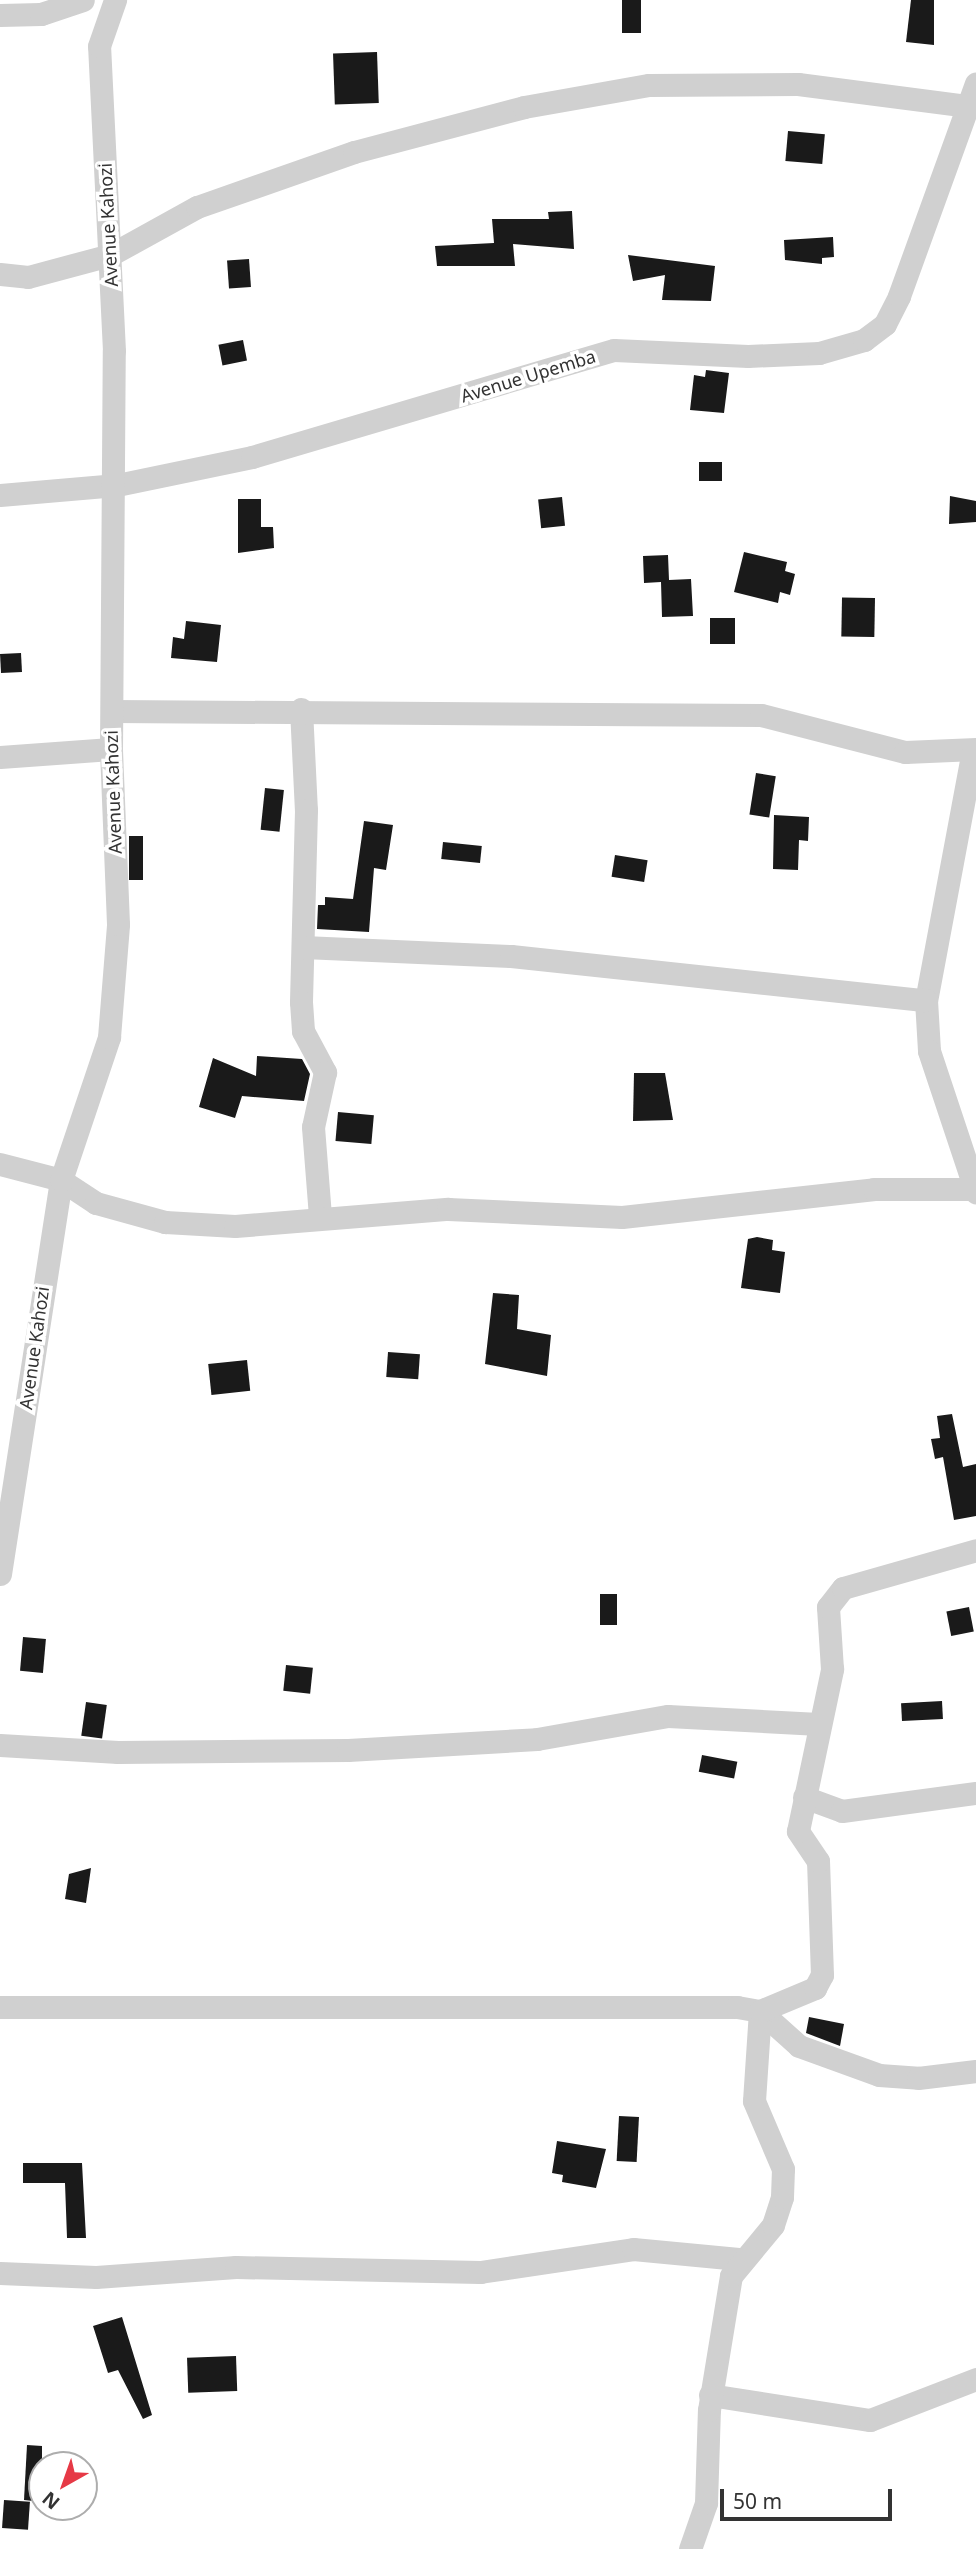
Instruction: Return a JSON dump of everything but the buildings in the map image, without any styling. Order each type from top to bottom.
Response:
[{"type":"street","points":[[0,15],[41,14],[83,0]]},
{"type":"street","name":"Avenue Kahozi","points":[[0,1574],[4,1520],[61,1180],[109,1037],[118,924],[111,749],[117,485],[110,255],[99,46],[115,0]]},
{"type":"street","name":"Avenue Upemba","points":[[0,495],[117,485],[252,457],[614,350],[748,356],[819,353],[864,340],[886,324],[899,296],[976,83]]},
{"type":"street","points":[[0,274],[28,278],[110,255],[197,207],[354,152],[524,107],[636,87],[798,84],[967,106]]},
{"type":"street","points":[[301,709],[303,1031],[325,1072],[313,1127],[320,1215]]},
{"type":"street","points":[[0,1164],[61,1180],[96,1203],[165,1222],[235,1226],[320,1215],[556,1209],[622,1217],[874,1189],[976,1191],[929,1051],[926,1000],[974,749],[905,752],[761,715],[301,709],[111,711]]},
{"type":"street","points":[[0,757],[111,749]]},
{"type":"street","points":[[303,947],[524,957],[926,1000]]},
{"type":"street","points":[[0,2007],[600,2004],[760,2011],[815,1988],[822,1975],[818,1861],[798,1831],[832,1669],[827,1628],[834,1595],[976,1550]]},
{"type":"street","points":[[0,1745],[118,1752],[348,1750],[537,1739],[668,1716],[819,1724]]},
{"type":"street","points":[[804,1797],[842,1811],[976,1793]]},
{"type":"street","points":[[760,2011],[799,2046],[879,2074],[918,2078],[976,2071]]},
{"type":"street","points":[[690,2549],[706,2503],[710,2395],[731,2276],[739,2259],[773,2225],[782,2197],[783,2169],[754,2101],[760,2011]]},
{"type":"street","points":[[0,2273],[96,2277],[236,2267],[480,2272],[633,2249],[739,2259]]},
{"type":"street","points":[[710,2395],[870,2420],[976,2379]]}]
